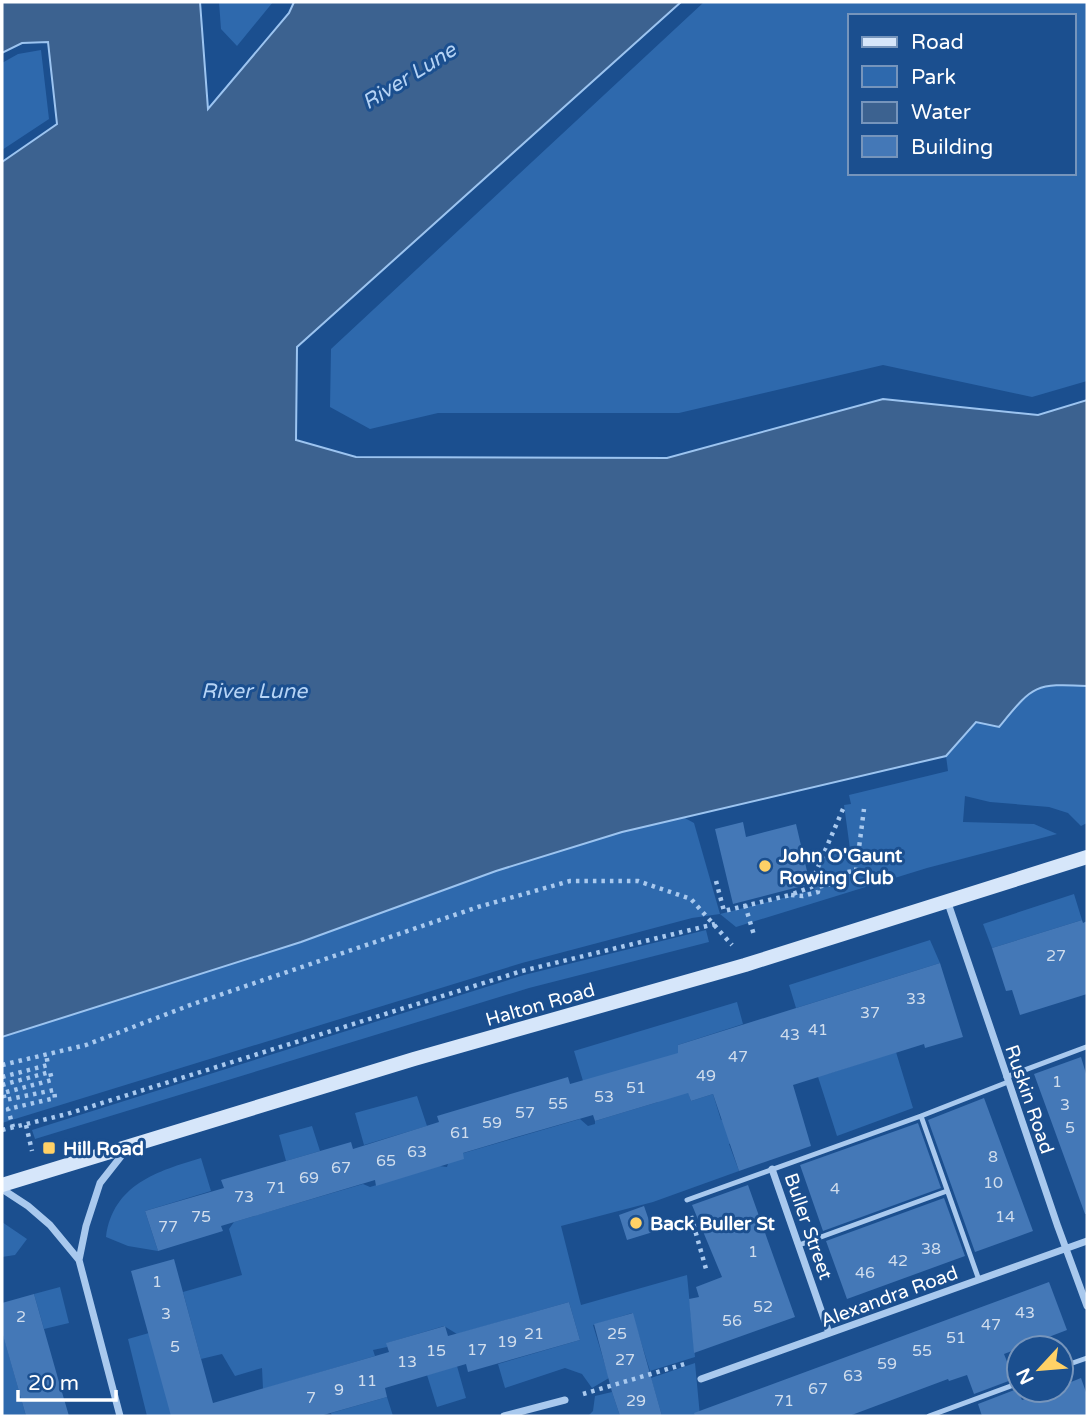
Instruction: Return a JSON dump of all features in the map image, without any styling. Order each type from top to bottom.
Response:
[{"type":"street","name":"Halton Road","points":[[2,1187],[414,1059],[745,965],[1087,857]]},
{"type":"street","name":"Ruskin Road","points":[[947,900],[1087,1306]]},
{"type":"street","points":[[79,1260],[86,1226],[100,1183],[128,1148]]},
{"type":"street","name":"Buller Street","points":[[772,1169],[829,1333]]},
{"type":"street","points":[[2,1187],[50,1225],[79,1260],[121,1416]]},
{"type":"street","name":"Alexandra Road","points":[[701,1379],[1087,1241]]},
{"type":"street","points":[[504,1416],[565,1400]]},
{"type":"lane","points":[[687,1200],[921,1116],[1086,1047]]},
{"type":"lane","points":[[921,1116],[979,1280]]},
{"type":"lane","points":[[799,1245],[947,1191]]},
{"type":"lane","points":[[929,1416],[1005,1388]]},
{"type":"path","points":[[716,881],[724,911],[790,895],[814,886],[812,881],[843,809]]},
{"type":"path","points":[[790,895],[803,896],[818,892],[818,887],[842,881],[847,872],[856,871],[864,809]]},
{"type":"path","points":[[2,1065],[86,1045],[193,1004],[478,907],[570,881],[638,881],[691,899],[715,924],[745,965]]},
{"type":"path","points":[[745,905],[754,935]]},
{"type":"path","points":[[2,1130],[68,1114],[522,971],[715,924]]},
{"type":"path","points":[[2,1077],[48,1065],[46,1054]]},
{"type":"path","points":[[2,1085],[50,1072],[52,1080],[3,1093],[5,1100],[54,1090],[55,1098],[8,1109],[13,1128]]},
{"type":"path","points":[[26,1125],[32,1151]]},
{"type":"path","points":[[687,1200],[706,1269]]},
{"type":"path","points":[[587,1393],[695,1361]]},
{"type":"green space","points":[[219,2],[273,2],[237,46],[221,29]]},
{"type":"green space","points":[[704,2],[1087,2],[1087,381],[1032,397],[883,365],[679,413],[438,413],[370,429],[330,407],[331,349]]},
{"type":"green space","points":[[41,50],[49,119],[2,150],[2,63],[18,54]]},
{"type":"green space","points":[[1050,684],[1087,686],[1087,823],[1081,826],[1068,813],[1049,807],[990,802],[965,796],[963,822],[1034,824],[1057,834],[927,868],[736,927],[720,914],[814,890],[821,858],[850,849],[844,805],[851,804],[849,795],[948,771],[946,756],[976,722],[999,727],[1026,694]]},
{"type":"green space","points":[[683,817],[694,823],[720,914],[692,918],[522,963],[2,1123],[2,1037],[301,942],[496,871],[622,832]]},
{"type":"green space","points":[[1074,894],[1082,920],[992,948],[983,924]]},
{"type":"green space","points":[[706,930],[709,942],[529,988],[35,1139],[32,1130],[524,975]]},
{"type":"green space","points":[[930,940],[940,963],[796,1008],[789,985]]},
{"type":"green space","points":[[737,1002],[743,1024],[678,1045],[679,1065],[691,1101],[713,1094],[721,1120],[741,1114],[749,1136],[729,1144],[739,1171],[653,1202],[561,1226],[581,1305],[687,1275],[695,1357],[650,1371],[632,1313],[593,1325],[609,1378],[592,1388],[582,1374],[565,1368],[505,1388],[498,1364],[580,1340],[569,1302],[457,1334],[444,1326],[387,1343],[387,1347],[373,1350],[375,1356],[263,1389],[262,1368],[235,1376],[222,1354],[201,1359],[183,1292],[242,1275],[229,1229],[234,1222],[363,1184],[370,1187],[439,1166],[447,1167],[450,1157],[580,1119],[588,1126],[595,1124],[595,1121],[658,1102],[583,1081],[574,1051]]},
{"type":"green space","points":[[819,1050],[827,1074],[896,1052],[913,1108],[837,1136],[810,1052]]},
{"type":"green space","points":[[417,1096],[427,1126],[364,1145],[355,1113]]},
{"type":"green space","points":[[312,1126],[320,1151],[286,1161],[279,1135]]},
{"type":"green space","points":[[201,1158],[211,1191],[145,1211],[158,1251],[128,1246],[106,1237],[110,1219],[118,1204],[140,1182],[169,1168]]},
{"type":"green space","points":[[2,1222],[27,1239],[15,1255],[2,1257]]},
{"type":"green space","points":[[60,1287],[69,1323],[44,1329],[34,1294]]},
{"type":"green space","points":[[2,1331],[26,1416],[2,1416]]},
{"type":"green space","points":[[149,1333],[196,1416],[147,1416],[128,1339]]},
{"type":"green space","points":[[695,1363],[700,1416],[662,1416],[651,1378]]},
{"type":"green space","points":[[457,1366],[466,1398],[437,1407],[427,1375]]},
{"type":"green space","points":[[612,1392],[620,1416],[588,1416],[593,1411],[595,1396]]},
{"type":"green space","points":[[387,1397],[393,1416],[332,1416],[331,1413]]},
{"type":"water","name":"River Lune","points":[[2,2],[200,2],[208,109],[289,13],[294,2],[681,2],[297,347],[296,440],[356,457],[667,458],[883,399],[1038,415],[1087,400],[1087,686],[1055,685],[1036,690],[1020,703],[999,727],[976,722],[946,756],[622,832],[496,871],[301,942],[2,1037],[2,162],[57,124],[48,42],[22,43],[2,53]]},
{"type":"building","name":"John O'Gaunt Rowing Club","points":[[743,822],[746,837],[796,824],[810,884],[733,904],[715,829]]},
{"type":"building","points":[[1082,920],[1083,923],[1087,921],[1087,994],[1020,1015],[1012,990],[1006,991],[992,948]]},
{"type":"building","points":[[940,963],[963,1037],[925,1048],[924,1044],[793,1085],[811,1146],[739,1171],[713,1094],[691,1101],[688,1093],[595,1121],[593,1115],[513,1138],[463,1153],[464,1159],[376,1186],[375,1180],[221,1226],[223,1231],[158,1251],[145,1211],[224,1188],[221,1180],[351,1142],[353,1149],[439,1122],[437,1116],[568,1077],[570,1084],[678,1053],[678,1045]]},
{"type":"building","points":[[1081,1057],[1087,1077],[1087,1214],[1034,1074]]},
{"type":"building","points":[[984,1098],[1033,1231],[975,1252],[928,1120]]},
{"type":"building","points":[[918,1123],[941,1188],[823,1231],[800,1165]]},
{"type":"building","points":[[748,1185],[795,1317],[694,1353],[689,1299],[699,1297],[696,1287],[722,1277],[692,1205]]},
{"type":"building","points":[[944,1198],[965,1256],[847,1299],[826,1241]]},
{"type":"building","name":"Back Buller St","points":[[644,1206],[653,1232],[627,1240],[619,1215]]},
{"type":"building","points":[[174,1259],[213,1403],[389,1352],[386,1343],[445,1326],[448,1336],[569,1302],[580,1340],[468,1372],[466,1364],[385,1388],[387,1397],[320,1416],[171,1416],[131,1271]]},
{"type":"building","points":[[1049,1282],[1067,1330],[1056,1334],[1005,1334],[1005,1382],[974,1394],[967,1375],[949,1381],[948,1379],[849,1416],[695,1416],[694,1413]]},
{"type":"building","points":[[34,1294],[69,1416],[26,1416],[2,1332],[2,1303]]},
{"type":"building","points":[[633,1313],[662,1416],[620,1416],[612,1392],[594,1324]]},
{"type":"building","points":[[1081,1378],[1087,1395],[1087,1416],[982,1416],[978,1404],[1005,1394],[1005,1404],[1075,1404],[1075,1380]]},
{"type":"place","name":"John O'Gaunt Rowing Club","points":[[765,866]]},
{"type":"place","name":"Hill Road","points":[[49,1148]]},
{"type":"place","name":"Back Buller St","points":[[636,1223]]}]
